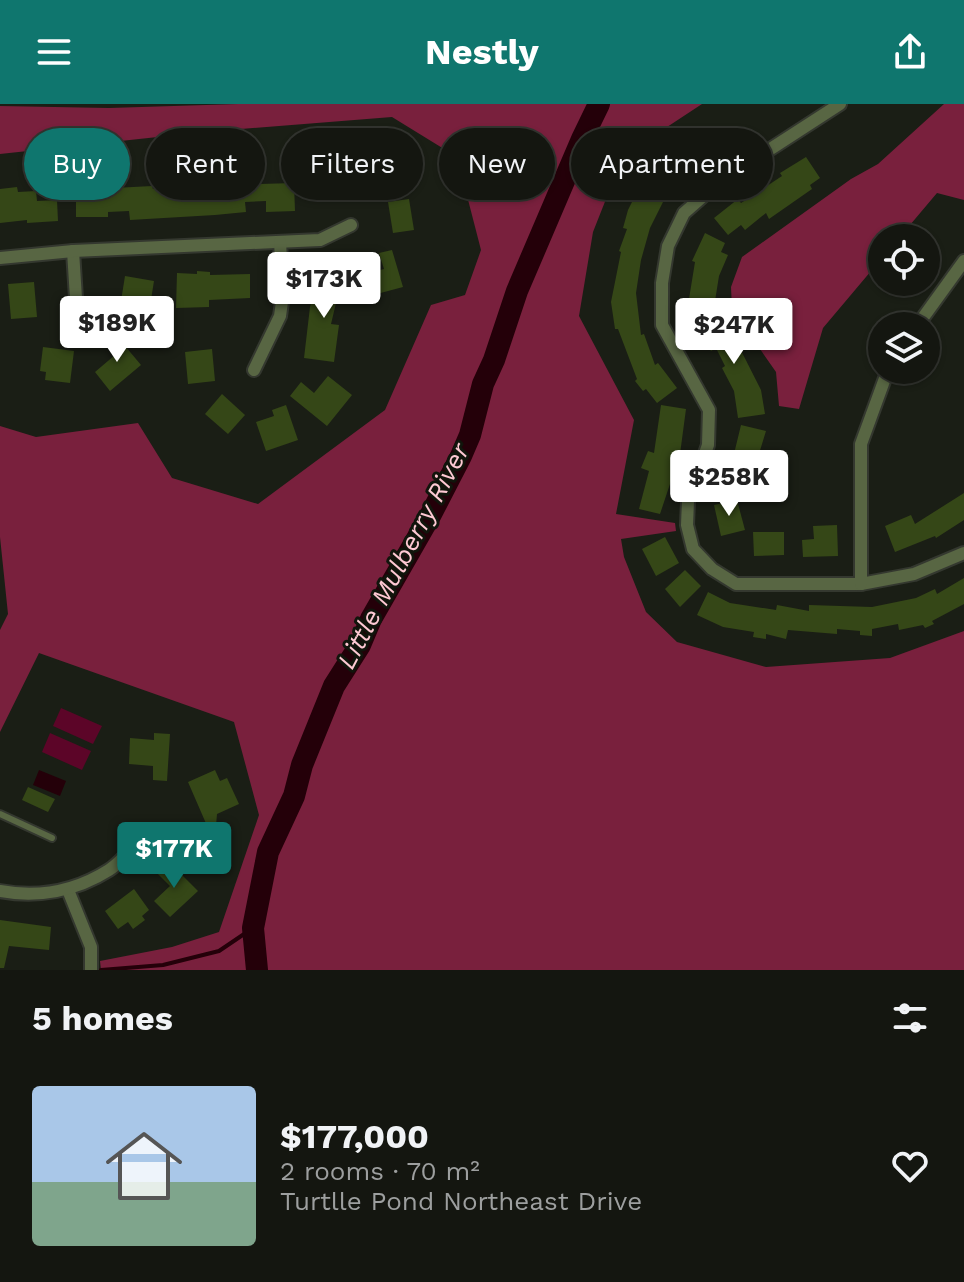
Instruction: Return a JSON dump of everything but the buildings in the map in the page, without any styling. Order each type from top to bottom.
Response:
[{"type":"street","points":[[840,104],[718,183],[684,213],[668,246],[662,283],[662,325],[709,410],[708,445],[688,501],[687,525],[693,549],[712,569],[736,584],[861,584],[914,574],[964,553]]},
{"type":"street","points":[[0,258],[73,251],[320,240],[351,225]]},
{"type":"street","points":[[254,370],[280,316],[283,295],[280,242]]},
{"type":"street","points":[[73,251],[77,314]]},
{"type":"street","points":[[927,312],[964,261]]},
{"type":"street","points":[[861,584],[861,444],[883,384]]},
{"type":"street","points":[[0,891],[39,894],[68,890],[111,869],[144,834]]},
{"type":"street","points":[[68,890],[91,947],[91,970]]},
{"type":"lane","points":[[0,814],[52,838]]},
{"type":"shaded area","points":[[238,104],[702,104],[666,128],[571,128],[571,200],[606,200],[593,232],[579,316],[634,420],[616,514],[675,523],[676,531],[621,539],[624,557],[646,612],[677,642],[766,667],[890,658],[964,631],[964,970],[101,970],[100,961],[172,947],[219,932],[259,815],[234,722],[39,653],[0,732],[0,630],[8,614],[0,537],[0,426],[36,437],[138,423],[172,478],[258,504],[385,410],[431,305],[465,295],[481,250],[468,200],[555,200],[555,128],[439,128],[439,146],[423,136],[423,128],[410,128],[392,117],[254,128],[146,128],[146,138],[130,140],[130,128],[24,128],[24,151],[0,154],[0,106],[109,108]]},
{"type":"shaded area","points":[[944,104],[964,104],[964,200],[937,193],[911,224],[868,224],[868,275],[823,328],[799,409],[779,406],[776,372],[732,309],[731,287],[742,257],[851,179],[878,164]]},
{"type":"shaded area","points":[[61,708],[102,726],[93,744],[53,726]]},
{"type":"shaded area","points":[[50,733],[91,751],[82,770],[42,752]]},
{"type":"shaded area","points":[[39,770],[66,781],[60,796],[33,785]]},
{"type":"waterway","name":"Little Mulberry River","points":[[257,970],[253,928],[268,852],[294,796],[302,765],[334,686],[360,645],[371,619],[461,456],[517,291],[599,104]]},
{"type":"waterway","points":[[101,970],[163,965],[219,951],[253,928]]}]
